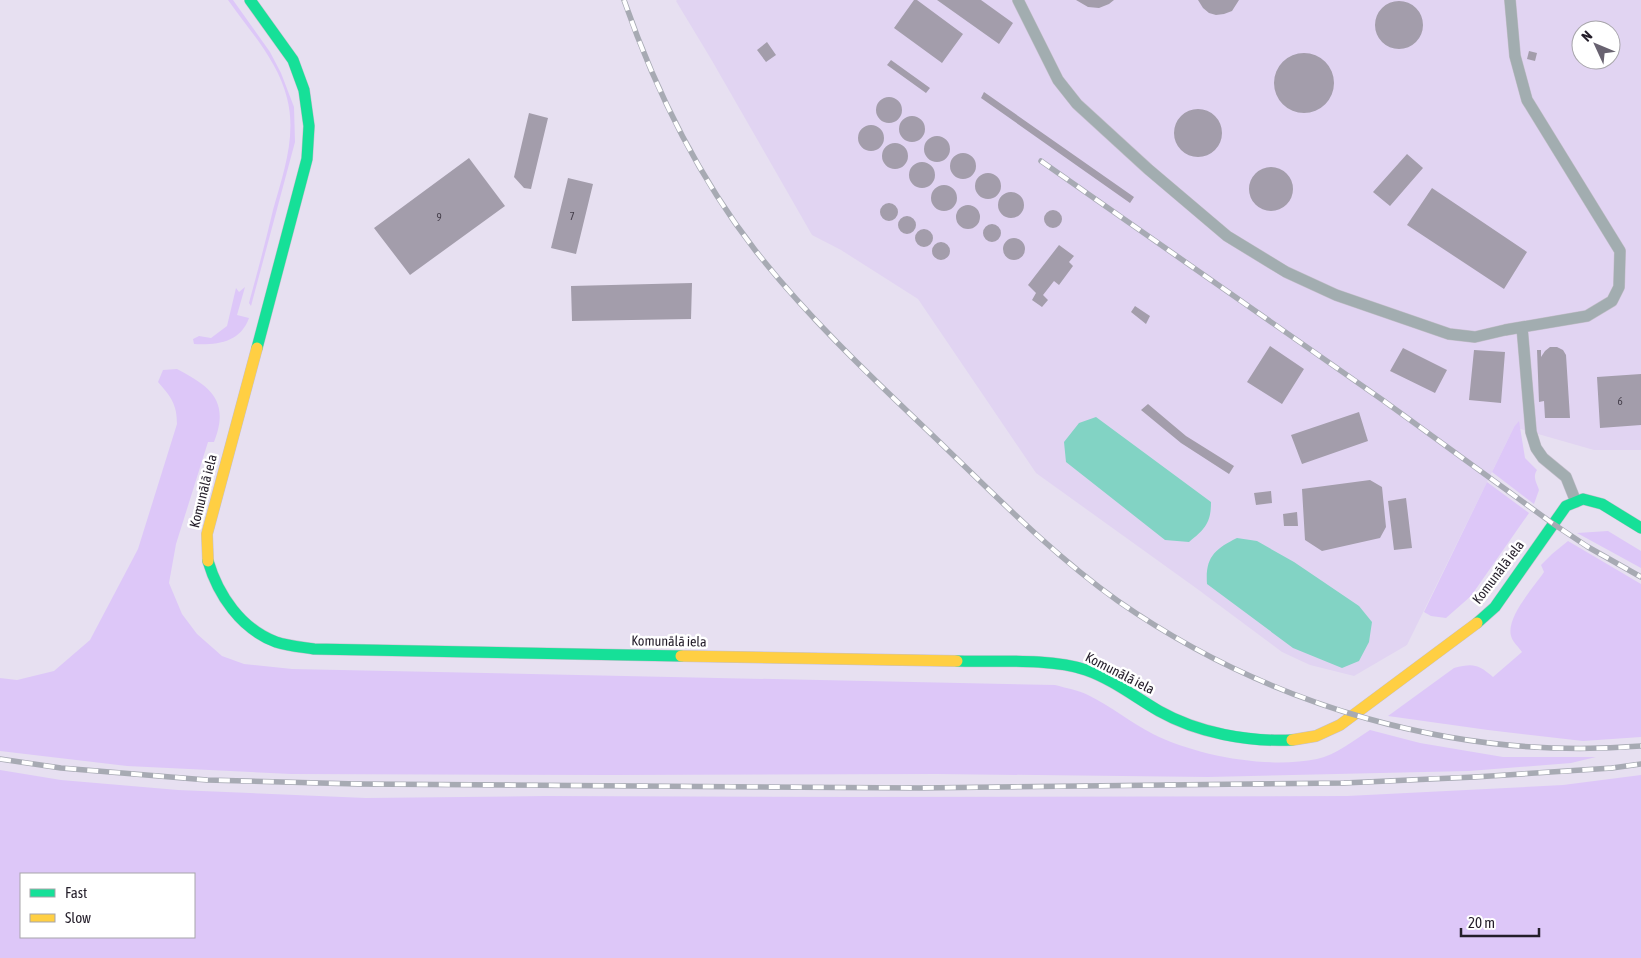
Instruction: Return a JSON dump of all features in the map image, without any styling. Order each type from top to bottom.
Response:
[{"type":"street","name":"Komunālā iela","points":[[250,0],[293,60],[304,90],[309,126],[307,159],[206,534],[208,561],[216,583],[228,602],[256,632],[276,642],[314,649],[1048,663],[1072,666],[1093,673],[1174,718],[1217,732],[1242,737],[1301,739],[1325,733],[1340,725],[1474,626],[1495,606],[1566,506],[1576,502]]},
{"type":"street","points":[[1576,502],[1584,500],[1602,504],[1641,528]]},
{"type":"lane","points":[[1018,0],[1058,80],[1077,104],[1148,169],[1227,236],[1286,272],[1336,295],[1448,334],[1475,337],[1587,316],[1612,301],[1619,286],[1620,251],[1527,100],[1515,56],[1510,0]]},
{"type":"lane","points":[[1522,327],[1530,432],[1536,448],[1543,458],[1566,477],[1576,502]]},
{"type":"shaded area","points":[[228,0],[233,0],[270,52],[281,73],[294,107],[295,142],[251,306],[249,303],[288,155],[290,112],[283,84],[277,71],[262,46]]},
{"type":"shaded area","points":[[677,0],[1641,0],[1641,450],[1594,450],[1514,427],[1407,645],[1354,676],[1310,665],[1282,652],[1036,473],[918,299],[841,250],[812,235]]},
{"type":"shaded area","points":[[245,287],[237,315],[249,318],[240,333],[227,341],[219,343],[194,344],[193,339],[199,336],[211,338],[227,326],[236,288],[239,292]]},
{"type":"shaded area","points":[[177,369],[208,389],[218,406],[220,416],[214,442],[208,442],[176,544],[169,583],[182,614],[197,634],[222,656],[244,664],[292,669],[1055,685],[1088,695],[1145,730],[1171,742],[1211,754],[1255,761],[1298,762],[1317,759],[1338,751],[1370,730],[1420,743],[1503,757],[1596,757],[1571,763],[1469,771],[1208,777],[937,774],[291,774],[127,766],[0,751],[0,678],[17,680],[54,671],[90,640],[138,549],[177,424],[176,411],[172,401],[158,382],[163,370]]},
{"type":"shaded area","points":[[1096,417],[1211,502],[1210,515],[1206,525],[1189,542],[1165,540],[1066,462],[1064,442],[1079,423]]},
{"type":"shaded area","points":[[1519,421],[1525,458],[1537,470],[1535,478],[1539,490],[1534,504],[1492,472],[1514,427]]},
{"type":"shaded area","points":[[1487,482],[1529,513],[1471,596],[1446,618],[1431,616],[1424,612]]},
{"type":"shaded area","points":[[1608,531],[1641,551],[1641,568],[1577,533]]},
{"type":"shaded area","points":[[1237,538],[1257,541],[1294,562],[1359,606],[1372,622],[1369,642],[1359,661],[1342,668],[1293,648],[1207,584],[1208,567],[1213,555],[1217,550]]},
{"type":"shaded area","points":[[1568,541],[1641,584],[1641,737],[1583,741],[1388,716],[1454,668],[1471,665],[1483,669],[1493,677],[1522,652],[1511,636],[1513,620],[1522,603],[1544,572],[1541,565]]},
{"type":"shaded area","points":[[0,770],[61,780],[178,790],[366,798],[545,796],[1347,796],[1563,785],[1641,775],[1641,958],[0,958]]},
{"type":"building","points":[[914,0],[917,0],[963,34],[942,63],[894,28]]},
{"type":"building","points":[[937,0],[981,0],[1013,23],[999,44]]},
{"type":"building","points":[[1076,0],[1114,0],[1099,8],[1088,7]]},
{"type":"building","points":[[1198,0],[1239,0],[1232,11],[1216,15],[1209,13],[1203,8]]},
{"type":"building","points":[[1399,1],[1408,3],[1416,8],[1421,16],[1423,25],[1421,34],[1416,42],[1408,47],[1399,49],[1390,47],[1382,42],[1377,34],[1375,25],[1377,16],[1382,8],[1390,3]]},
{"type":"building","points":[[767,42],[776,55],[766,62],[757,50]]},
{"type":"building","points":[[1529,51],[1537,53],[1535,61],[1527,59]]},
{"type":"building","points":[[1304,53],[1321,58],[1329,66],[1334,83],[1329,100],[1321,108],[1304,113],[1287,108],[1279,100],[1274,83],[1279,66],[1287,58]]},
{"type":"building","points":[[891,60],[930,88],[926,93],[887,65]]},
{"type":"building","points":[[984,92],[1134,197],[1130,203],[981,98]]},
{"type":"building","points":[[889,97],[898,101],[902,110],[898,119],[889,123],[880,119],[876,110],[880,101]]},
{"type":"building","points":[[1198,109],[1207,111],[1215,116],[1220,124],[1222,133],[1220,142],[1215,150],[1207,155],[1198,157],[1189,155],[1181,150],[1176,142],[1174,133],[1176,124],[1181,116],[1189,111]]},
{"type":"building","points":[[529,113],[548,118],[531,189],[524,188],[514,177]]},
{"type":"building","points":[[912,116],[921,120],[925,129],[921,138],[912,142],[903,138],[899,129],[903,120]]},
{"type":"building","points":[[871,125],[880,129],[884,138],[880,147],[871,151],[862,147],[858,138],[862,129]]},
{"type":"building","points":[[937,136],[946,140],[950,149],[946,158],[937,162],[928,158],[924,149],[928,140]]},
{"type":"building","points":[[895,143],[904,147],[908,156],[904,165],[895,169],[886,165],[882,156],[886,147]]},
{"type":"building","points":[[963,153],[972,157],[976,166],[972,175],[963,179],[954,175],[950,166],[954,157]]},
{"type":"building","points":[[1407,154],[1423,168],[1390,206],[1373,192]]},
{"type":"building","points":[[469,158],[505,206],[410,275],[374,228]]},
{"type":"building","points":[[922,162],[931,166],[935,175],[931,184],[922,188],[913,184],[909,175],[913,166]]},
{"type":"building","points":[[1275,167],[1287,173],[1292,181],[1292,197],[1287,205],[1279,210],[1267,211],[1255,205],[1250,197],[1249,185],[1255,173],[1263,168]]},
{"type":"building","points":[[988,173],[997,177],[1001,186],[997,195],[988,199],[979,195],[975,186],[979,177]]},
{"type":"building","points":[[568,178],[593,184],[576,254],[551,248]]},
{"type":"building","points":[[944,185],[953,189],[957,198],[953,207],[944,211],[935,207],[931,198],[935,189]]},
{"type":"building","points":[[1432,188],[1527,252],[1504,289],[1407,225]]},
{"type":"building","points":[[1011,192],[1020,196],[1024,205],[1020,214],[1011,218],[1002,214],[998,205],[1002,196]]},
{"type":"building","points":[[885,203],[893,203],[898,208],[896,219],[885,221],[880,216],[880,208]]},
{"type":"building","points":[[963,205],[973,205],[980,212],[980,222],[973,229],[963,229],[956,222],[956,212]]},
{"type":"building","points":[[1053,210],[1059,213],[1062,219],[1059,225],[1053,228],[1047,225],[1044,219],[1047,213]]},
{"type":"building","points":[[903,216],[911,216],[916,221],[914,232],[903,234],[898,229],[898,221]]},
{"type":"building","points":[[992,224],[998,227],[1001,233],[998,239],[992,242],[986,239],[983,233],[986,227]]},
{"type":"building","points":[[920,229],[928,229],[933,234],[931,245],[920,247],[915,242],[915,234]]},
{"type":"building","points":[[1014,238],[1022,241],[1025,249],[1022,257],[1014,260],[1006,257],[1003,249],[1006,241]]},
{"type":"building","points":[[937,242],[945,242],[950,247],[948,258],[937,260],[932,255],[932,247]]},
{"type":"building","points":[[1059,245],[1074,256],[1069,262],[1073,266],[1059,285],[1054,281],[1043,295],[1048,300],[1042,307],[1032,300],[1036,293],[1028,285]]},
{"type":"building","points":[[692,283],[691,319],[572,321],[571,286]]},
{"type":"building","points":[[1135,306],[1150,316],[1146,324],[1131,312]]},
{"type":"building","points":[[1270,346],[1304,369],[1282,404],[1247,382]]},
{"type":"building","points":[[1550,347],[1557,347],[1563,350],[1566,355],[1570,418],[1545,418],[1544,401],[1539,402],[1537,350],[1541,350],[1541,357]]},
{"type":"building","points":[[1403,348],[1447,370],[1435,393],[1390,371]]},
{"type":"building","points":[[1474,350],[1505,352],[1501,403],[1469,400]]},
{"type":"building","points":[[1641,374],[1641,425],[1600,428],[1597,377]]},
{"type":"building","points":[[1148,404],[1186,436],[1234,466],[1229,474],[1181,443],[1141,410]]},
{"type":"building","points":[[1359,412],[1368,441],[1302,464],[1291,435]]},
{"type":"building","points":[[1370,480],[1382,487],[1386,527],[1380,538],[1322,551],[1305,540],[1302,489]]},
{"type":"building","points":[[1271,491],[1272,503],[1256,505],[1254,493]]},
{"type":"building","points":[[1406,498],[1412,548],[1394,550],[1388,501]]},
{"type":"building","points":[[1297,512],[1298,526],[1284,526],[1283,514]]},
{"type":"railway","points":[[624,0],[649,66],[679,130],[714,192],[755,250],[795,298],[882,387],[1044,541],[1118,601],[1176,638],[1238,670],[1301,697],[1367,718],[1434,734],[1503,744],[1572,748],[1641,746]]},
{"type":"railway","points":[[1041,161],[1384,401],[1552,523],[1588,547],[1641,577]]},
{"type":"railway","points":[[0,759],[61,768],[207,780],[358,784],[919,788],[1344,783],[1475,777],[1612,768],[1641,764]]},
{"type":"traffic: fast","points":[[250,0],[293,60],[304,90],[309,126],[307,159],[257,348]]},
{"type":"traffic: fast","points":[[1477,623],[1495,607],[1566,506],[1583,499],[1602,504],[1641,528]]},
{"type":"traffic: fast","points":[[208,561],[218,586],[242,620],[263,636],[276,642],[290,645],[314,649],[681,656]]},
{"type":"traffic: fast","points":[[957,661],[1040,662],[1072,666],[1105,678],[1159,711],[1190,725],[1241,738],[1292,740]]},
{"type":"traffic: slow","points":[[208,561],[207,534],[257,348]]},
{"type":"traffic: slow","points":[[1292,740],[1316,736],[1340,725],[1477,623]]},
{"type":"traffic: slow","points":[[681,656],[957,661]]}]
